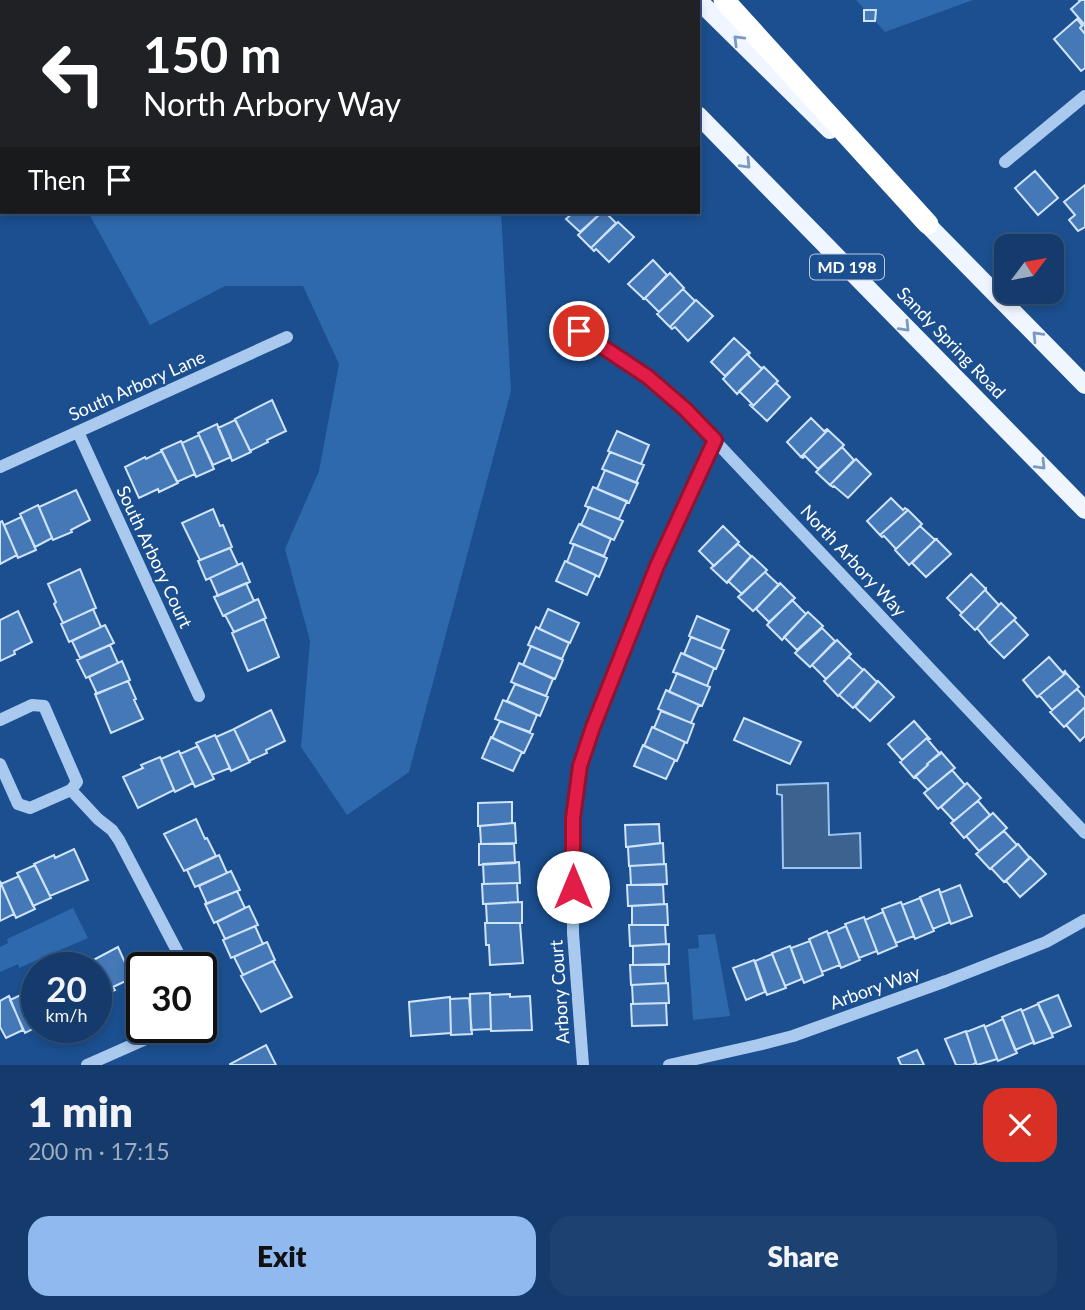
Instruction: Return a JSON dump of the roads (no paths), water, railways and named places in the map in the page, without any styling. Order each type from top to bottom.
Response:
[{"type":"highway","points":[[724,0],[928,224]]},
{"type":"main road","points":[[700,2],[928,224],[1085,385]]},
{"type":"main road","name":"Sandy Spring Road","points":[[700,118],[1085,510]]},
{"type":"street","points":[[1006,162],[1085,96]]},
{"type":"street","name":"North Arbory Way","points":[[579,331],[648,377],[685,409],[1085,833]]},
{"type":"street","name":"South Arbory Lane","points":[[0,467],[287,337]]},
{"type":"street","name":"South Arbory Court","points":[[78,432],[198,696]]},
{"type":"street","name":"Arbory Court","points":[[583,1065],[573,933],[573,818],[580,766],[657,566],[715,440]]},
{"type":"street","points":[[0,720],[32,705],[44,706],[77,782],[71,790],[30,808],[18,804],[0,764]]},
{"type":"street","points":[[71,790],[119,840],[178,952]]},
{"type":"street","name":"Arbory Way","points":[[669,1065],[793,1036],[1046,942],[1085,920]]},
{"type":"street","points":[[87,1065],[137,1043]]}]
